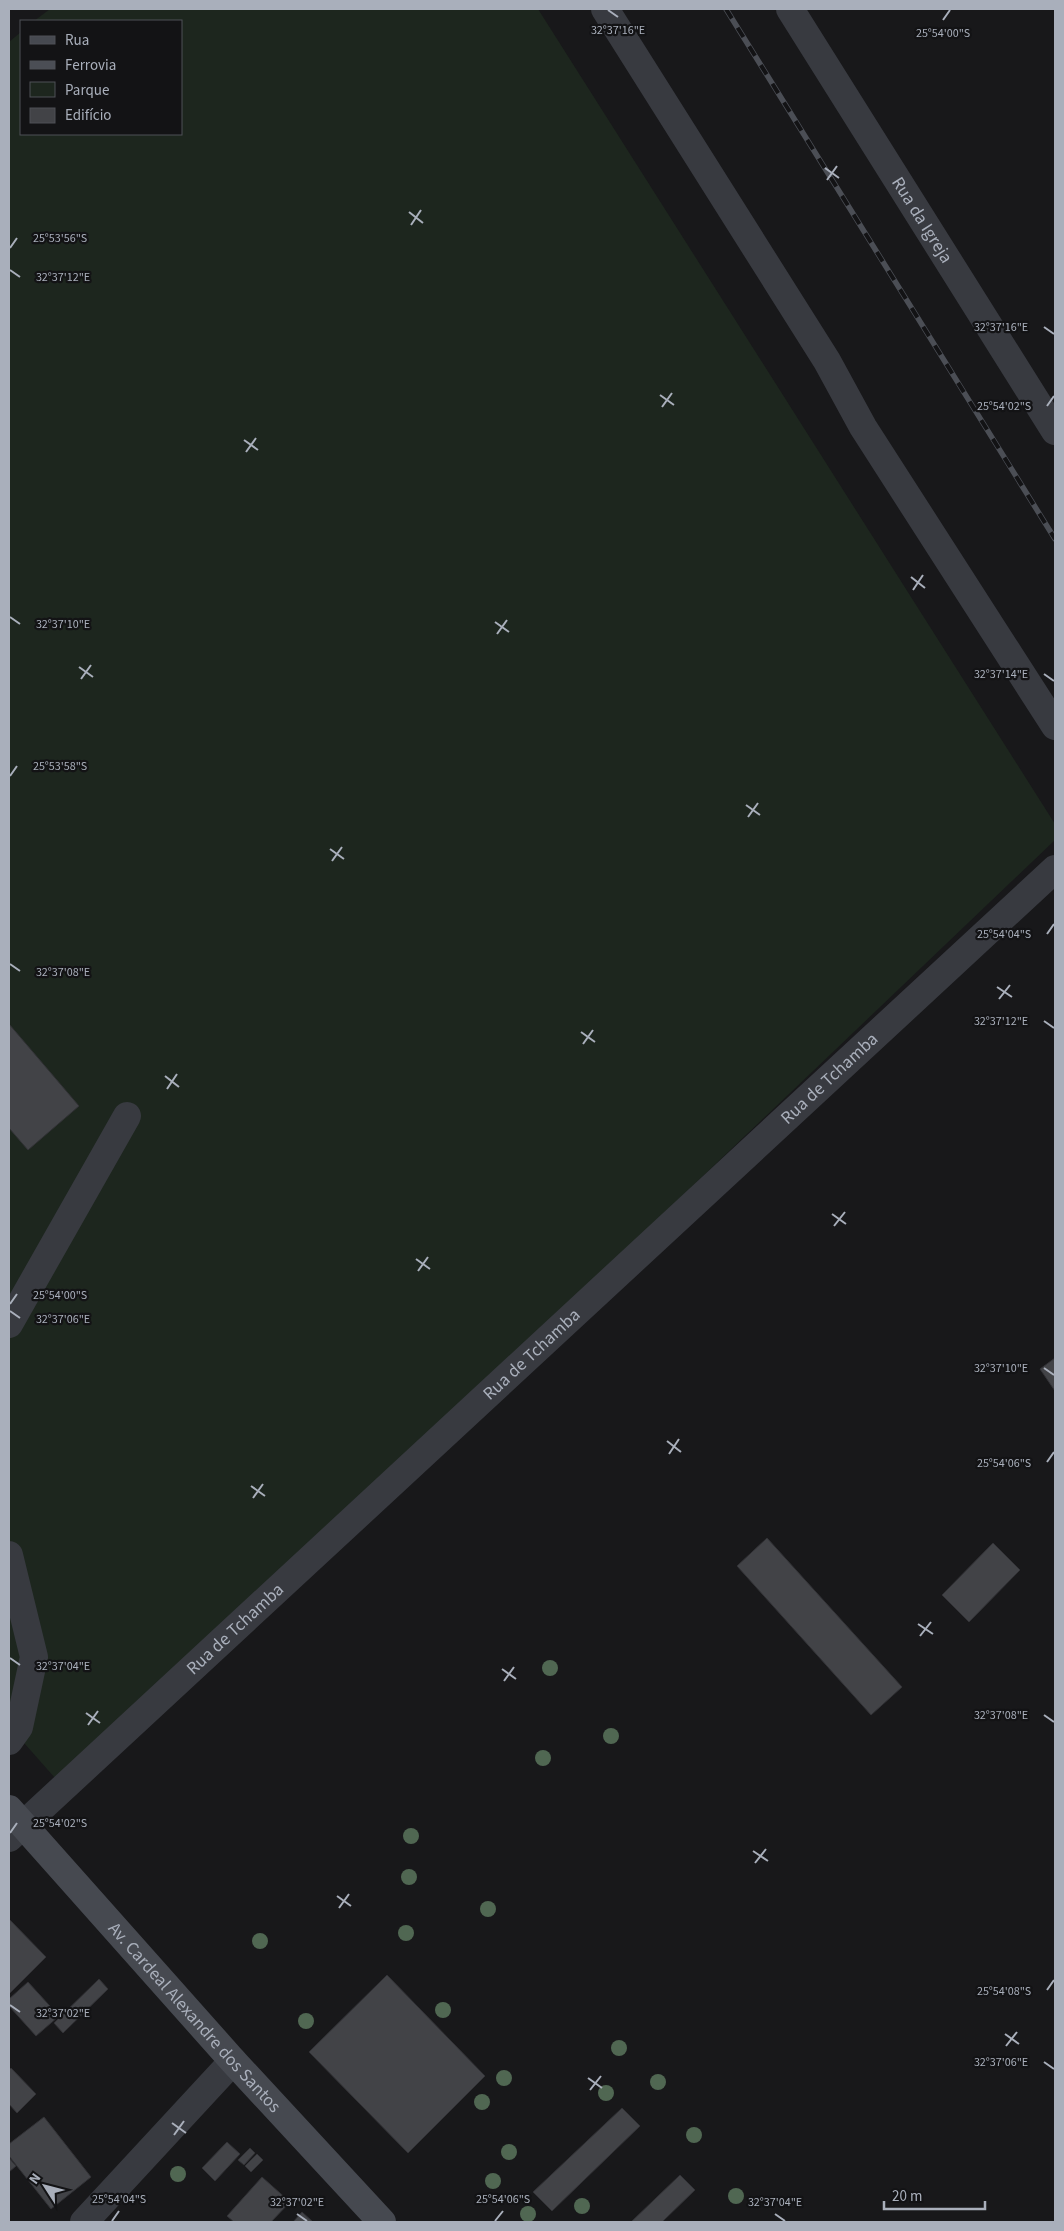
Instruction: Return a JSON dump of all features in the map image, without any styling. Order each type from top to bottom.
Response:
[{"type":"main road","name":"Av. Cardeal Alexandre dos Santos","points":[[13,1824],[382,2222]]},
{"type":"street","points":[[605,9],[827,361],[863,427],[1055,726]]},
{"type":"street","name":"Rua da Igreja","points":[[790,9],[1055,430]]},
{"type":"street","name":"Rua de Tchamba","points":[[13,1824],[1055,869]]},
{"type":"street","points":[[9,1324],[127,1116]]},
{"type":"street","points":[[9,1554],[34,1656],[19,1727],[9,1741]]},
{"type":"street","points":[[84,2222],[233,2061]]},
{"type":"green space","points":[[50,9],[538,9],[1055,824],[1055,840],[63,1787],[9,1726],[9,42],[20,33],[20,135],[182,135],[182,20],[35,20]]},
{"type":"building","points":[[9,1024],[79,1106],[28,1150],[9,1128]]},
{"type":"building","points":[[1055,1358],[1055,1391],[1040,1369]]},
{"type":"building","points":[[767,1538],[902,1687],[871,1715],[737,1566]]},
{"type":"building","points":[[993,1543],[1020,1570],[969,1622],[942,1595]]},
{"type":"building","points":[[9,1919],[46,1957],[9,1994]]},
{"type":"building","points":[[387,1975],[485,2076],[408,2153],[309,2052]]},
{"type":"building","points":[[99,1979],[108,1989],[63,2033],[54,2023]]},
{"type":"building","points":[[28,1982],[59,2016],[36,2036],[9,2006],[9,1999]]},
{"type":"building","points":[[11,2068],[36,2094],[17,2113],[9,2104],[9,2070]]},
{"type":"building","points":[[622,2108],[640,2126],[552,2211],[533,2192]]},
{"type":"building","points":[[44,2117],[91,2177],[51,2209],[9,2156],[9,2144]]},
{"type":"building","points":[[227,2142],[240,2154],[215,2181],[202,2168]]},
{"type":"building","points":[[250,2148],[255,2153],[244,2165],[238,2160]]},
{"type":"building","points":[[257,2154],[263,2160],[251,2172],[245,2166]]},
{"type":"building","points":[[9,2158],[16,2166],[9,2172]]},
{"type":"building","points":[[680,2175],[695,2190],[662,2222],[631,2222]]},
{"type":"building","points":[[262,2177],[290,2202],[271,2222],[234,2222],[227,2216]]},
{"type":"building","points":[[302,2212],[313,2222],[293,2222]]},
{"type":"railway","points":[[726,9],[1055,539]]}]
